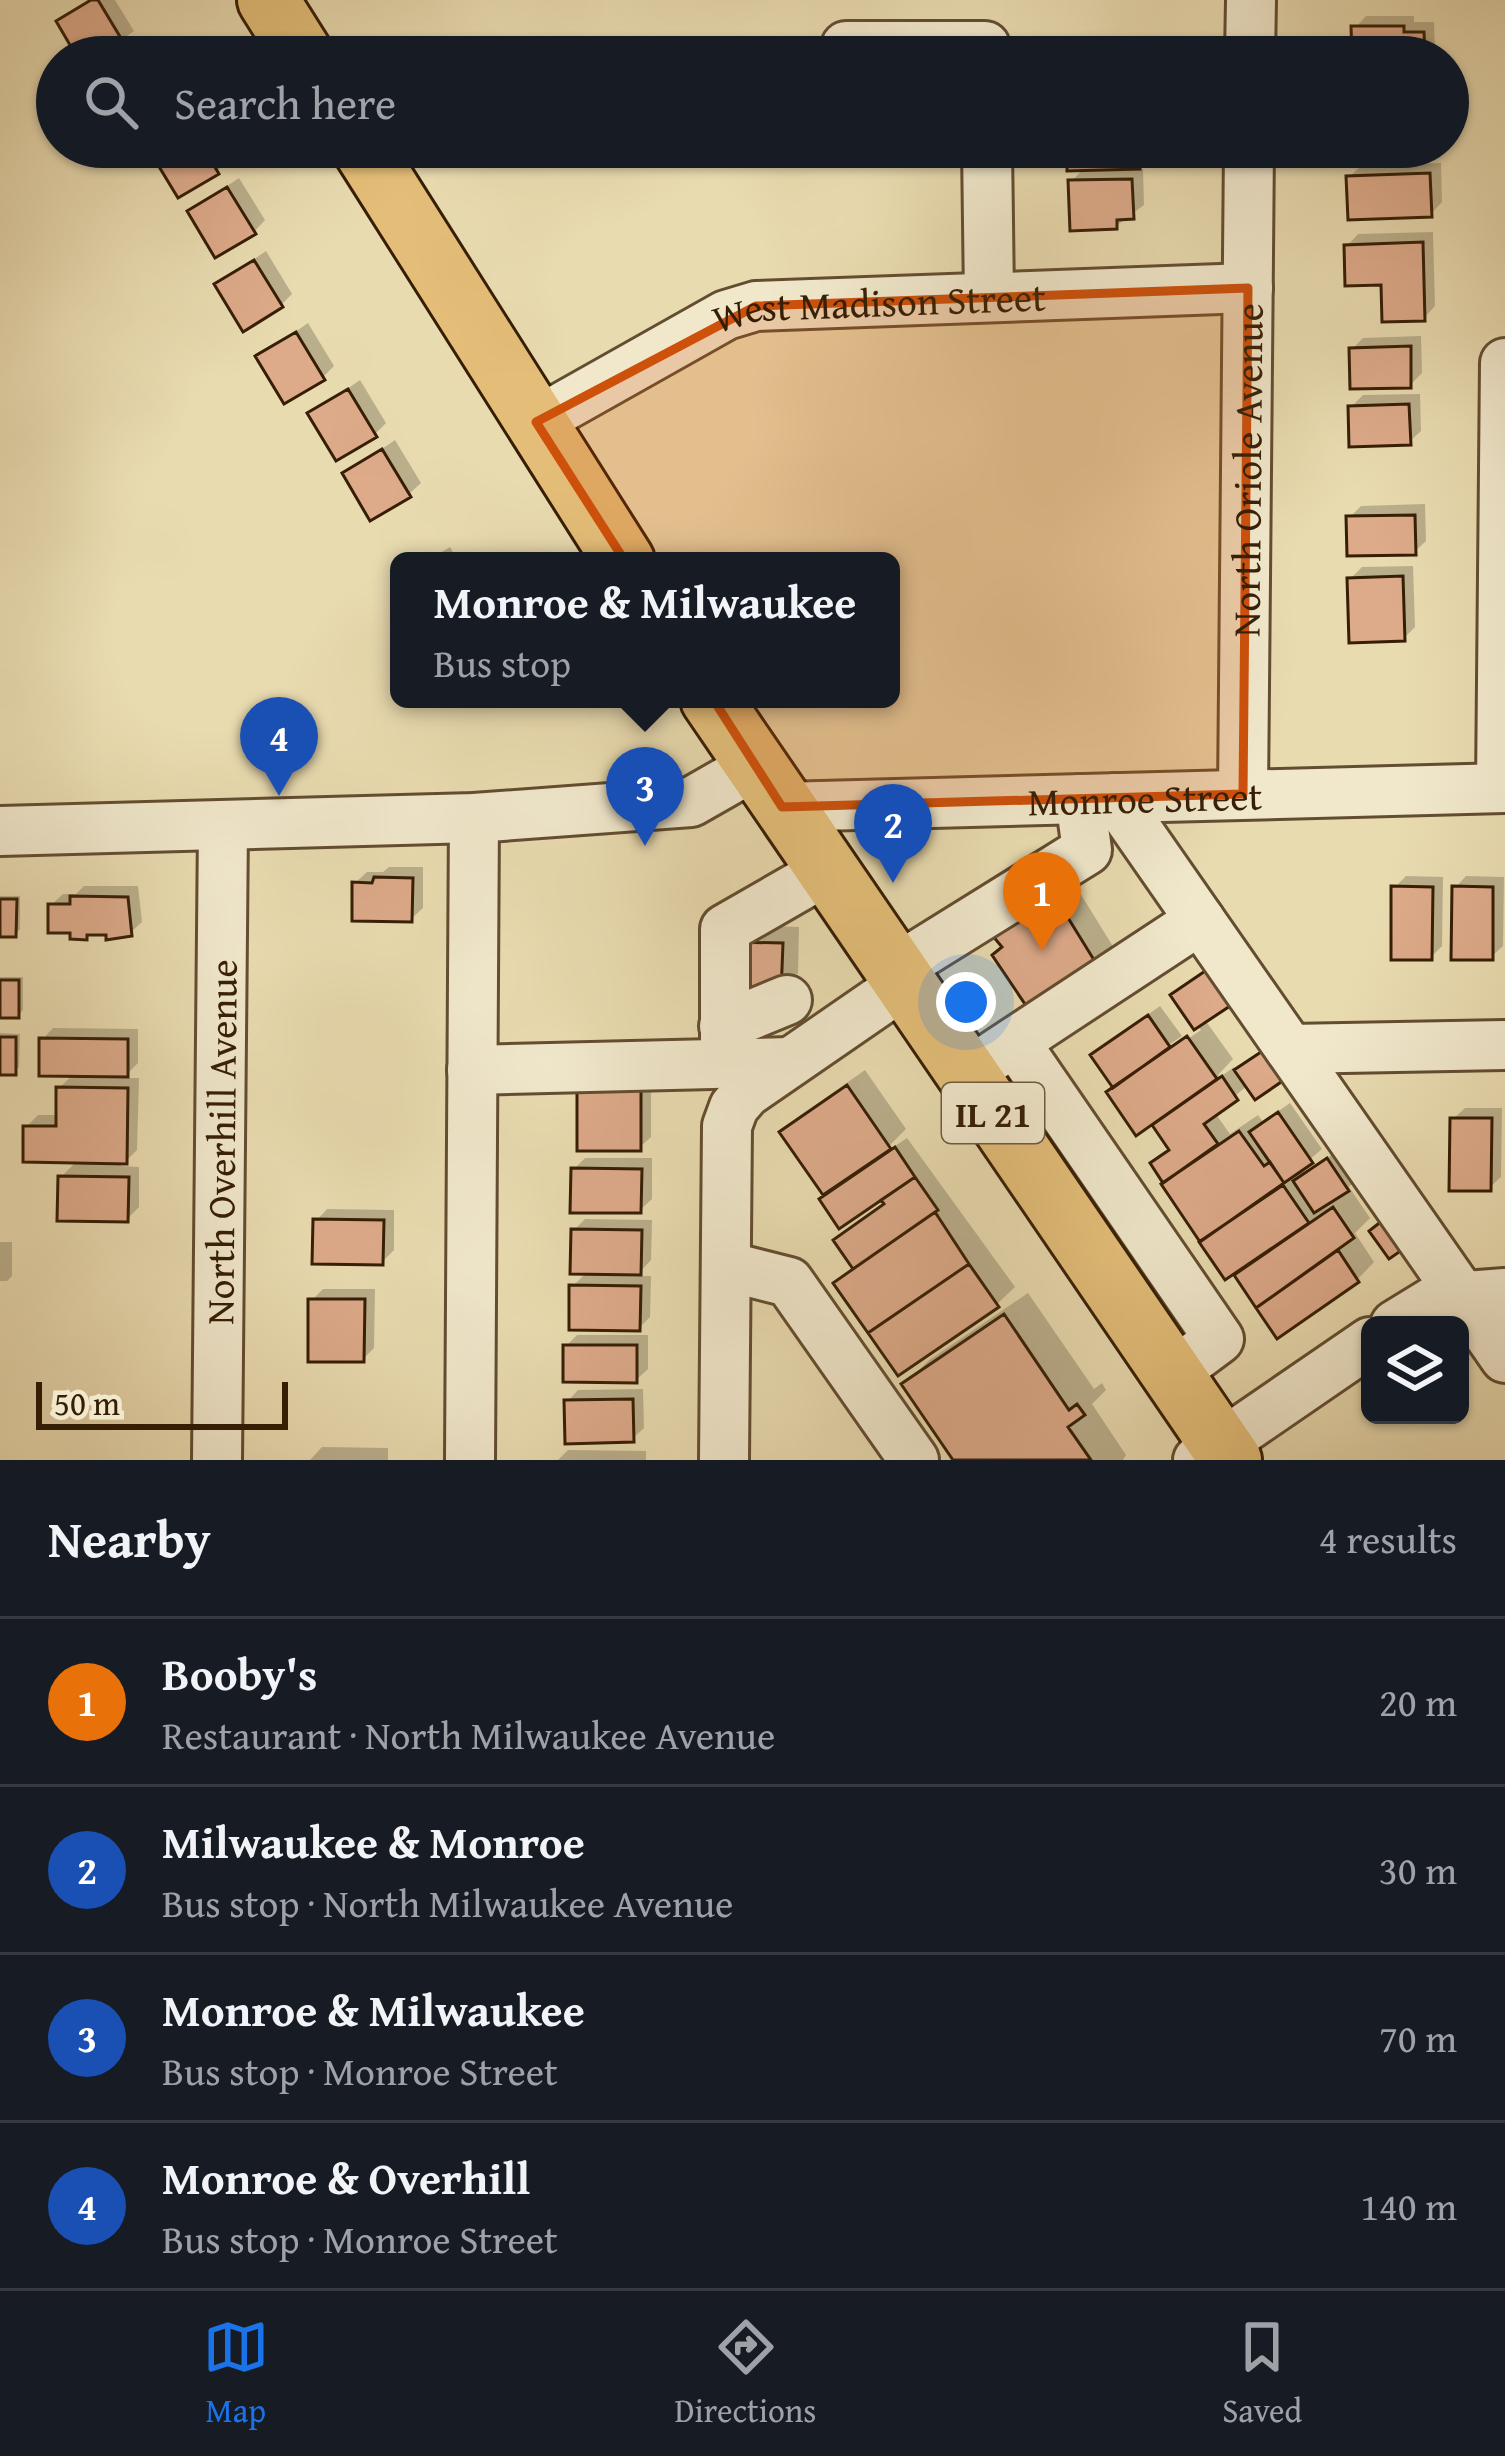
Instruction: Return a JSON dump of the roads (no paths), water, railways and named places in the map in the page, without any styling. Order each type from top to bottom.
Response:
[{"type":"main road","points":[[268,0],[291,36]]},
{"type":"main road","points":[[375,168],[618,552]]},
{"type":"main road","name":"IL 21","points":[[717,708],[899,977],[990,1058],[1216,1454]]},
{"type":"street","points":[[1250,36],[1251,0]]},
{"type":"street","points":[[987,168],[989,297]]},
{"type":"street","name":"North Oriole Avenue","points":[[1243,794],[1250,168]]},
{"type":"street","name":"West Madison Street","points":[[536,422],[726,315],[756,306],[1248,288]]},
{"type":"street","points":[[1503,788],[1505,363]]},
{"type":"street","name":"Monroe Street","points":[[0,831],[474,818],[691,802],[768,787],[1097,798],[1503,788]]},
{"type":"street","points":[[1097,798],[1200,920],[1290,1049],[1483,1293],[1505,1358]]},
{"type":"street","points":[[724,1460],[727,1126],[734,1107],[899,977],[1087,850],[1097,798]]},
{"type":"street","points":[[470,1460],[474,818]]},
{"type":"street","name":"North Overhill Avenue","points":[[217,1460],[224,826]]},
{"type":"street","points":[[724,1044],[724,908],[826,871]]},
{"type":"street","points":[[990,1058],[1200,920]]},
{"type":"street","points":[[724,1044],[787,1000]]},
{"type":"street","points":[[472,1070],[724,1044],[790,1062]]},
{"type":"street","points":[[1290,1049],[1505,1045]]},
{"type":"street","points":[[726,1266],[789,1282],[914,1460]]},
{"type":"street","points":[[1410,1316],[1439,1298],[1483,1293]]},
{"type":"street","points":[[1216,1454],[1361,1349]]},
{"type":"place","name":"Monroe & Overhill","points":[[279,796]]},
{"type":"place","name":"Monroe & Milwaukee","points":[[645,846]]},
{"type":"place","name":"Milwaukee & Monroe","points":[[893,883]]},
{"type":"place","name":"Booby's","points":[[1042,951]]}]
